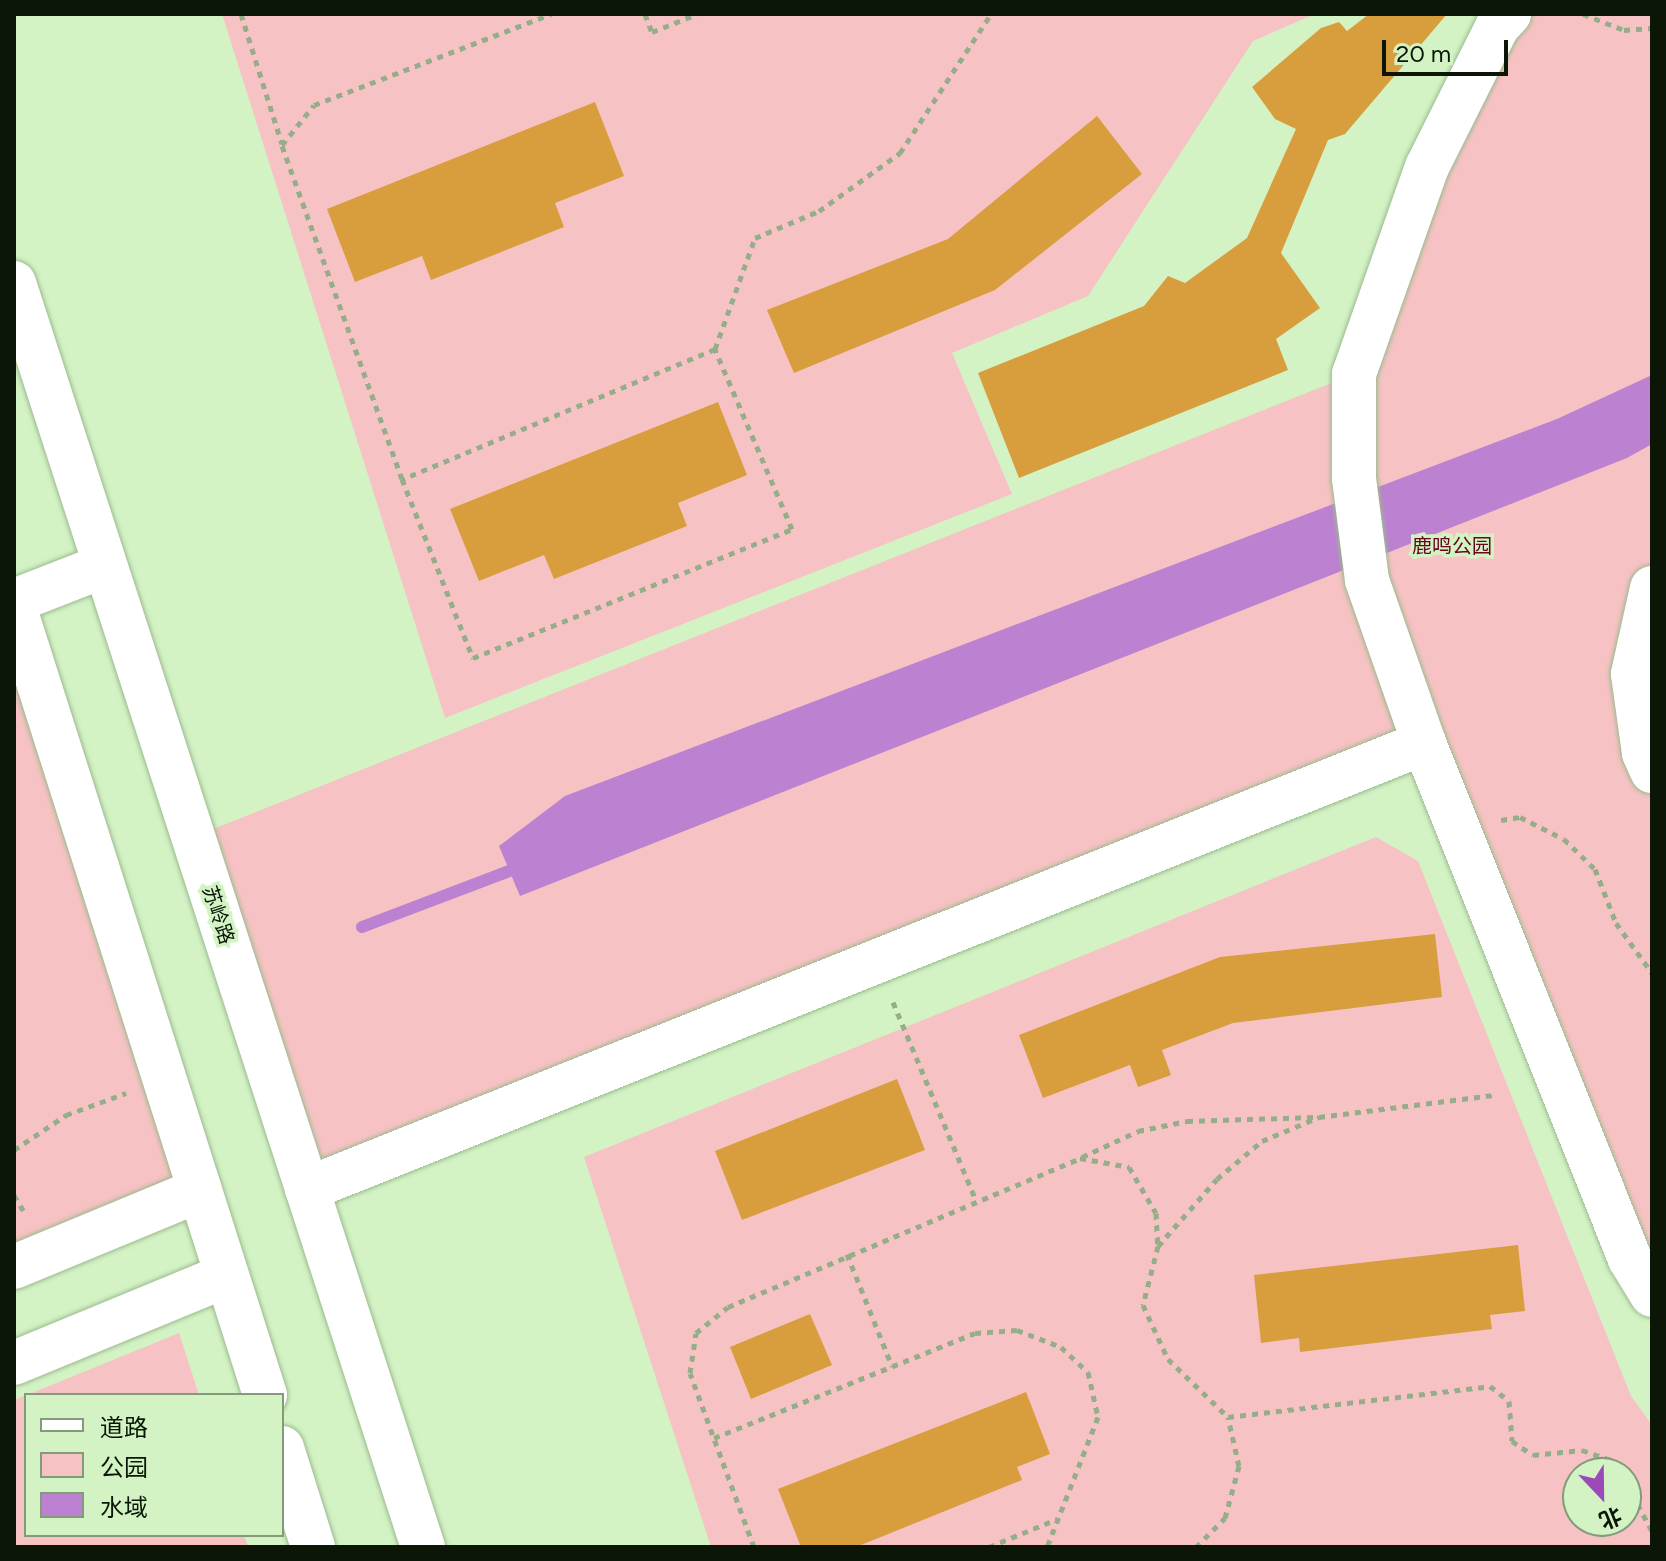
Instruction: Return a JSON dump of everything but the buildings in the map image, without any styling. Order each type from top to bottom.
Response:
[{"type":"street","points":[[1509,14],[1427,167],[1354,374],[1354,479],[1367,580],[1397,672],[1630,1259],[1652,1295]]},
{"type":"street","name":"苏岭路","points":[[14,283],[423,1547]]},
{"type":"street","points":[[104,566],[14,603],[264,1393]]},
{"type":"street","points":[[1652,588],[1633,674],[1644,753],[1652,771]]},
{"type":"street","points":[[307,1189],[1424,743]]},
{"type":"street","points":[[14,1267],[200,1190]]},
{"type":"street","points":[[14,1363],[227,1275]]},
{"type":"street","points":[[284,1454],[313,1547]]},
{"type":"path","points":[[241,14],[282,145],[402,479],[473,658],[792,529],[715,349],[755,238],[819,211],[900,153],[991,14]]},
{"type":"path","points":[[282,145],[314,105],[551,14]]},
{"type":"path","points":[[645,14],[652,32],[697,14]]},
{"type":"path","points":[[1583,14],[1624,30],[1652,28]]},
{"type":"path","points":[[402,479],[715,349]]},
{"type":"path","points":[[1457,827],[1520,817],[1564,839],[1595,869],[1616,923],[1652,973]]},
{"type":"path","points":[[876,960],[975,1198]]},
{"type":"path","points":[[14,1150],[66,1115],[164,1079]]},
{"type":"path","points":[[754,1547],[690,1373],[696,1333],[728,1307],[975,1198],[1080,1158],[1138,1131],[1187,1121],[1319,1117],[1494,1095]]},
{"type":"path","points":[[1158,1246],[1217,1179],[1262,1141],[1319,1117]]},
{"type":"path","points":[[1080,1158],[1129,1167],[1156,1213],[1158,1246],[1143,1305],[1168,1359],[1228,1417],[1239,1466],[1225,1518],[1196,1547]]},
{"type":"path","points":[[847,1254],[892,1366]]},
{"type":"path","points":[[714,1438],[975,1333],[1017,1330],[1061,1347],[1088,1372],[1098,1417],[1047,1547]]},
{"type":"path","points":[[1228,1417],[1490,1386],[1509,1401],[1512,1441],[1533,1455],[1582,1450],[1602,1457]]},
{"type":"path","points":[[1642,1508],[1650,1520],[1652,1531]]},
{"type":"path","points":[[989,1547],[1058,1519]]},
{"type":"green space","points":[[222,14],[1315,14],[1253,41],[1088,296],[952,353],[1012,494],[445,718]]},
{"type":"green space","name":"鹿鸣公园","points":[[1509,14],[1652,14],[1652,1295],[1424,744],[307,1189],[193,837],[1354,374]]},
{"type":"green space","points":[[14,606],[200,1190],[14,1268]]},
{"type":"green space","points":[[1376,837],[1418,861],[1631,1396],[1652,1425],[1652,1547],[711,1547],[584,1157]]},
{"type":"green space","points":[[179,1333],[198,1393],[32,1393]]},
{"type":"green space","points":[[24,1396],[24,1537],[245,1537],[248,1547],[14,1547],[14,1400]]},
{"type":"water","points":[[1652,375],[1652,444],[1627,458],[520,896],[499,846],[565,796],[1557,419]]},
{"type":"waterway","points":[[362,927],[523,866]]}]
